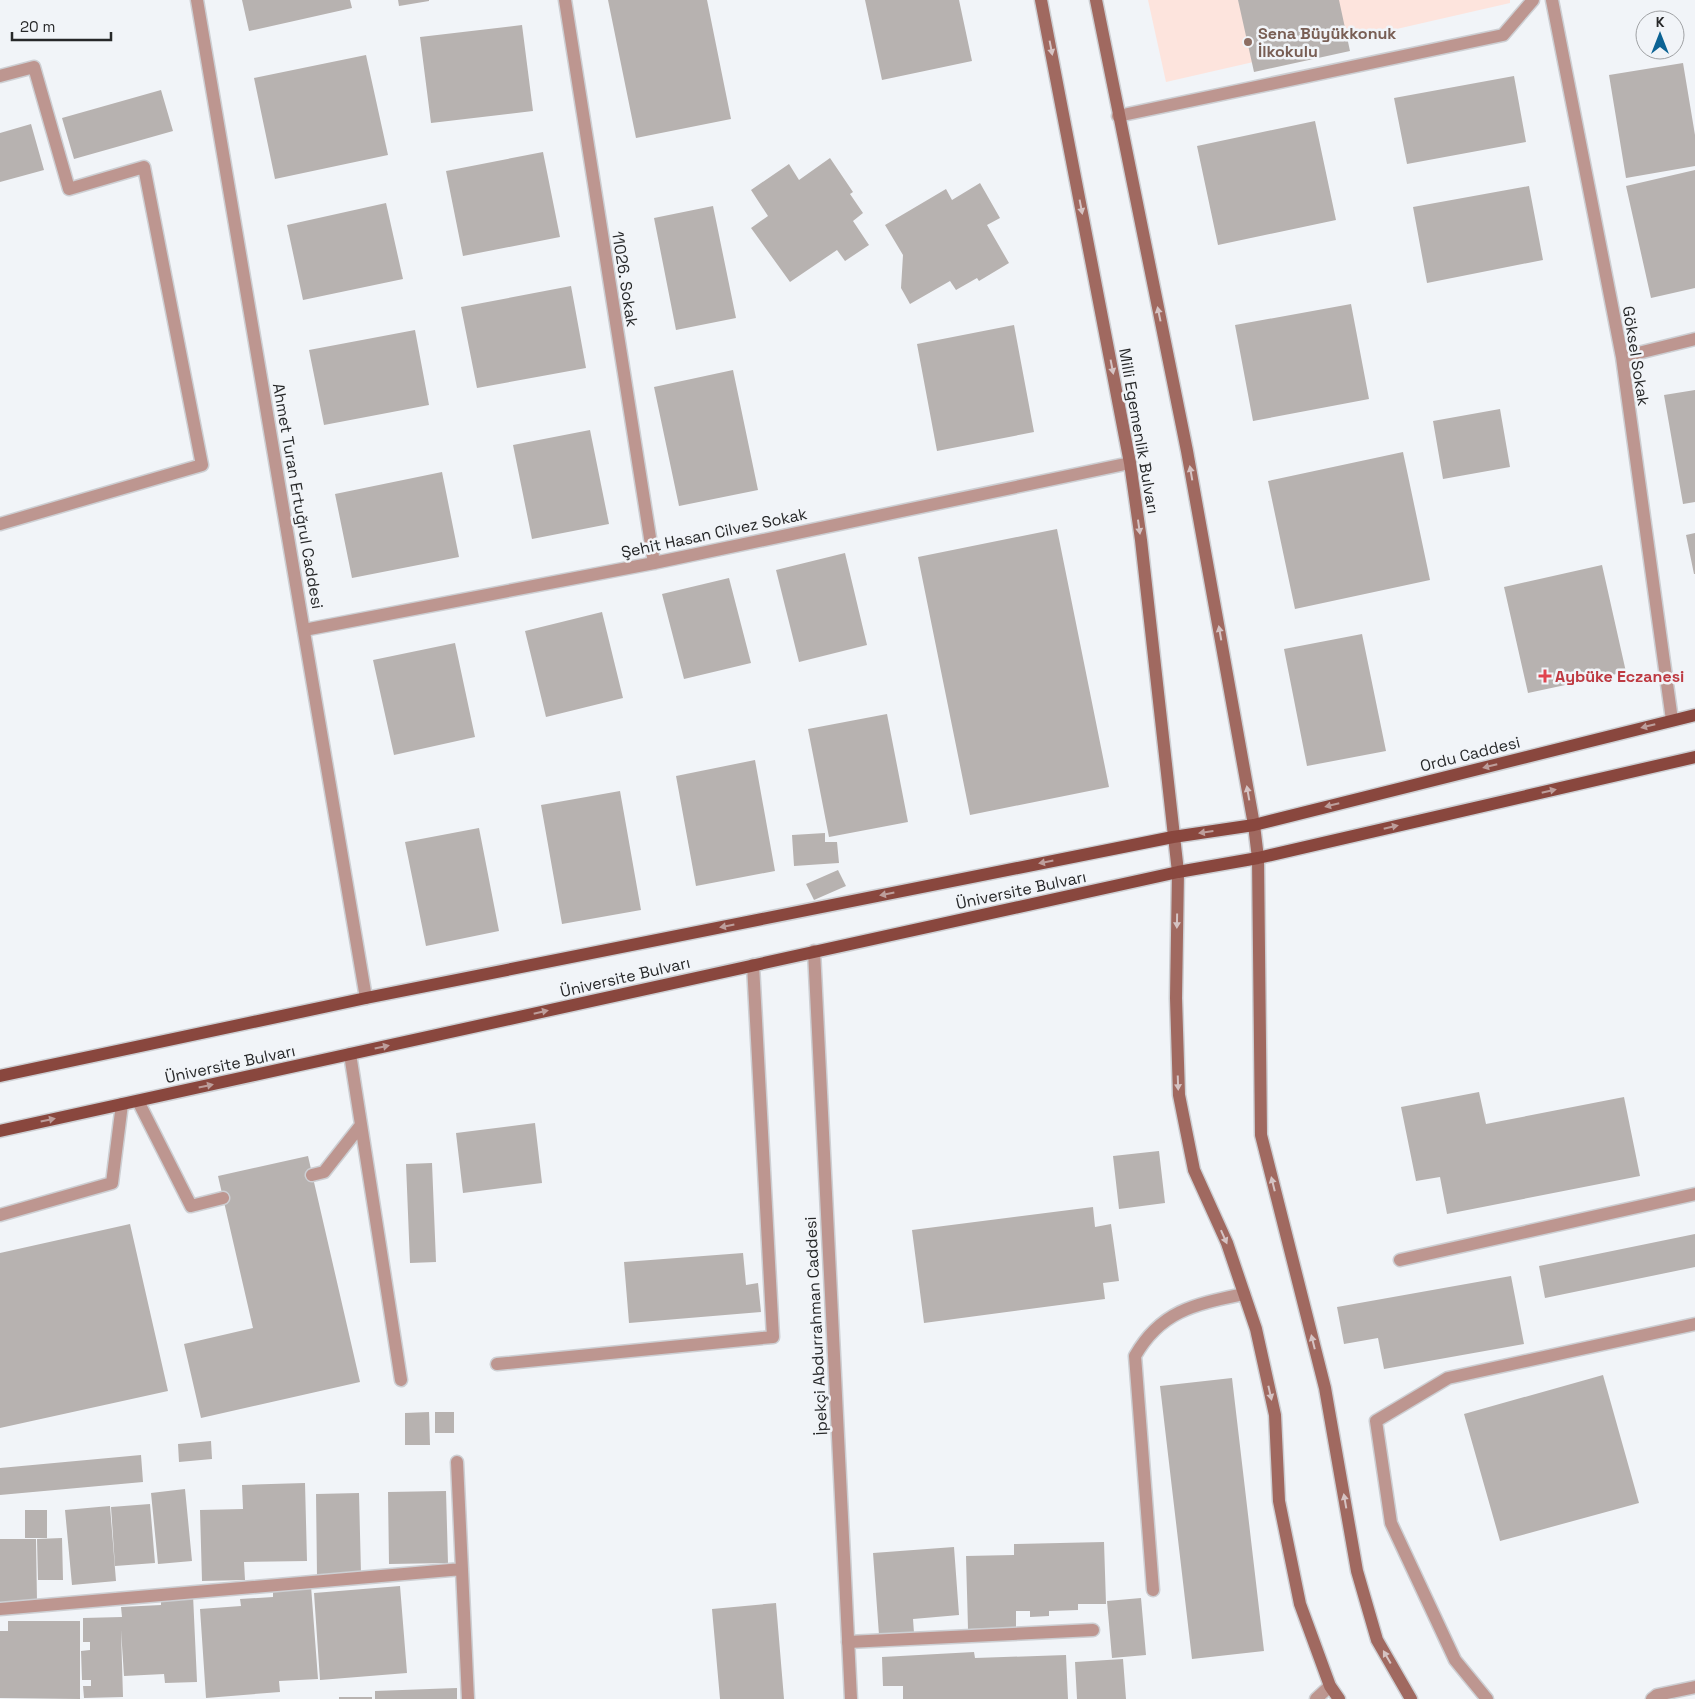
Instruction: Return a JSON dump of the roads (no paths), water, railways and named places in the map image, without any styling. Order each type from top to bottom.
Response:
[{"type":"main road","name":"Milli Egemenlik Bulvarı","points":[[1041,0],[1130,463],[1141,540],[1178,872],[1176,998],[1179,1096],[1194,1170],[1227,1243],[1256,1329],[1275,1415],[1279,1501],[1300,1604],[1330,1686],[1339,1699]]},
{"type":"main road","points":[[1096,0],[1187,451],[1254,825],[1258,858],[1261,1135],[1325,1388],[1357,1572],[1377,1640],[1411,1699]]},
{"type":"main road","name":"Ordu Caddesi","points":[[1254,825],[1695,714]]},
{"type":"main road","points":[[1258,858],[1695,757]]},
{"type":"main road","name":"Üniversite Bulvarı","points":[[0,1076],[366,998],[1173,837],[1254,825]]},
{"type":"main road","name":"Üniversite Bulvarı","points":[[0,1131],[1178,872],[1258,858]]},
{"type":"street","name":"Ahmet Turan Ertuğrul Caddesi","points":[[197,0],[366,998]]},
{"type":"street","name":"11026. Sokak","points":[[565,0],[654,563]]},
{"type":"street","points":[[1118,116],[1503,35],[1533,0]]},
{"type":"street","name":"Göksel Sokak","points":[[1552,0],[1622,357],[1672,720]]},
{"type":"street","points":[[0,76],[34,67],[69,189],[144,167],[202,465],[0,524]]},
{"type":"street","points":[[1622,357],[1695,339]]},
{"type":"street","name":"Şehit Hasan Cilvez Sokak","points":[[304,630],[654,563],[1130,463]]},
{"type":"street","name":"İpekçi Abdurrahman Caddesi","points":[[814,951],[852,1699]]},
{"type":"street","points":[[497,1364],[773,1337],[753,965]]},
{"type":"street","points":[[350,1054],[401,1380]]},
{"type":"street","points":[[138,1101],[191,1206],[223,1198]]},
{"type":"street","points":[[0,1215],[112,1183],[122,1104]]},
{"type":"street","points":[[312,1175],[324,1172],[361,1125]]},
{"type":"street","points":[[1400,1260],[1695,1194]]},
{"type":"street","points":[[1154,1590],[1135,1356],[1153,1330],[1164,1320],[1182,1310],[1244,1294]]},
{"type":"street","points":[[1487,1699],[1455,1660],[1391,1523],[1376,1421],[1448,1378],[1695,1324]]},
{"type":"street","points":[[457,1462],[468,1699]]},
{"type":"street","points":[[0,1609],[462,1569]]},
{"type":"street","points":[[848,1642],[1093,1630]]},
{"type":"street","points":[[1316,1699],[1330,1686]]},
{"type":"street","points":[[1652,1699],[1657,1695],[1695,1687]]},
{"type":"place","name":"Sena Büyükkonuk İlkokulu","points":[[1248,42]]},
{"type":"place","name":"Aybüke Eczanesi","points":[[1545,676]]}]
